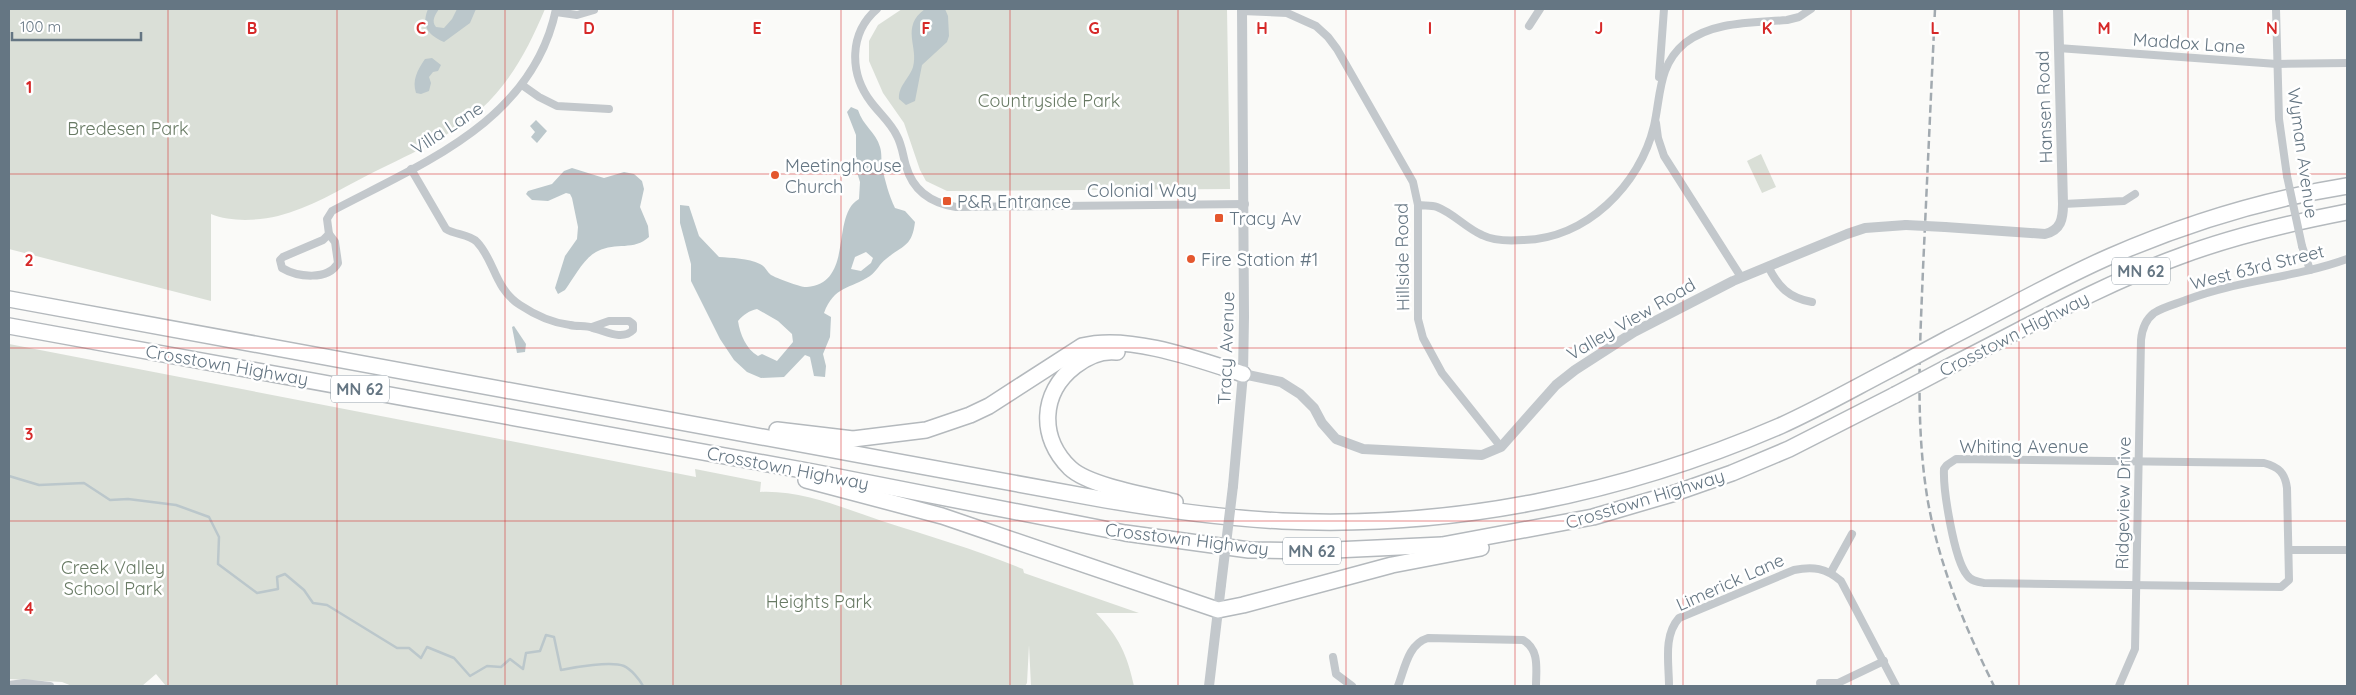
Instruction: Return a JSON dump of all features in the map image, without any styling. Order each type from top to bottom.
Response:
[{"type":"highway","name":"Crosstown Highway","points":[[9,299],[1155,508],[1248,519],[1315,522],[1423,518],[1488,510],[1561,497],[1628,480],[1692,459],[1780,426],[2066,277],[2152,239],[2262,204],[2347,186]]},
{"type":"highway","name":"Crosstown Highway","points":[[9,326],[711,453],[1125,533],[1249,550],[1313,551],[1442,545],[1593,517],[1674,494],[1732,473],[1789,449],[2118,281],[2177,257],[2246,234],[2347,212]]},
{"type":"highway","points":[[646,416],[714,421],[854,439],[902,434],[926,430],[970,415],[1034,378],[1082,346],[1095,343],[1120,342],[1139,345],[1243,374]]},
{"type":"highway","points":[[1243,374],[1217,373],[1115,352],[1095,354],[1086,358],[1066,373],[1055,388],[1050,399],[1048,415],[1052,442],[1072,470],[1093,482],[1174,502],[1315,522]]},
{"type":"highway","points":[[711,453],[773,472],[942,516],[1218,610],[1392,565],[1461,553],[1593,517]]},
{"type":"street","name":"Colonial Way","points":[[877,9],[860,30],[855,55],[857,72],[870,101],[891,125],[898,137],[911,180],[919,191],[930,199],[942,204],[956,206],[1245,204]]},
{"type":"street","points":[[1529,26],[1540,9]]},
{"type":"street","points":[[1664,9],[1656,120],[1658,138],[1664,156],[1741,277]]},
{"type":"street","points":[[1418,205],[1437,207],[1483,236],[1503,240],[1525,240],[1546,237],[1566,230],[1606,206],[1632,176],[1647,149],[1658,102],[1659,86],[1664,70],[1673,55],[1685,44],[1699,34],[1714,28],[1793,19],[1811,9]]},
{"type":"street","name":"Hansen Road","points":[[2058,9],[2063,204]]},
{"type":"street","name":"Wyman Avenue","points":[[2276,9],[2279,119],[2287,176],[2302,246],[2310,270]]},
{"type":"street","points":[[556,11],[577,15],[594,10]]},
{"type":"street","name":"Tracy Avenue","points":[[1209,686],[1233,486],[1243,374],[1245,204],[1242,10]]},
{"type":"street","name":"Hillside Road","points":[[1242,10],[1287,13],[1316,26],[1337,49],[1413,182],[1418,205],[1418,319],[1423,338],[1442,373],[1501,447]]},
{"type":"street","name":"Villa Lane","points":[[329,234],[327,219],[332,211],[412,169],[485,124],[504,106],[522,85],[546,42],[556,11]]},
{"type":"street","name":"Maddox Lane","points":[[2058,48],[2277,64],[2347,63]]},
{"type":"street","points":[[522,85],[539,97],[557,106],[609,109]]},
{"type":"street","points":[[412,169],[446,229],[453,233],[470,237],[477,242],[504,290],[512,299],[550,320],[570,326],[592,327]]},
{"type":"street","points":[[2063,204],[2124,202],[2136,194]]},
{"type":"street","name":"Valley View Road","points":[[1501,447],[1556,385],[1582,365],[1634,332],[1741,277],[1847,234],[1882,226],[1906,225],[2045,234],[2052,232],[2060,226],[2063,218],[2063,204]]},
{"type":"street","points":[[329,234],[335,242],[338,263],[332,271],[326,275],[306,275],[282,268],[280,260],[283,257],[323,240],[329,234]]},
{"type":"street","name":"West 63rd Street","points":[[2149,318],[2164,308],[2206,292],[2310,270],[2347,259]]},
{"type":"street","points":[[1768,266],[1777,283],[1796,299],[1812,302]]},
{"type":"street","name":"Ridgeview Drive","points":[[2119,686],[2135,649],[2141,340],[2142,329],[2149,318]]},
{"type":"street","points":[[1243,374],[1281,382],[1300,394],[1314,408],[1322,423],[1336,439],[1364,449],[1482,455],[1501,447]]},
{"type":"street","name":"Whiting Avenue","points":[[2136,584],[1984,583],[1972,580],[1966,574],[1955,544],[1947,504],[1944,475],[1946,464],[1956,459],[2264,463],[2281,470],[2286,479],[2289,550]]},
{"type":"street","points":[[1852,534],[1831,572],[1841,580],[1848,591],[1896,686]]},
{"type":"street","points":[[2136,584],[2281,587],[2288,583],[2289,550],[2347,550]]},
{"type":"street","name":"Limerick Lane","points":[[1669,686],[1668,640],[1670,632],[1679,618],[1794,570],[1807,567],[1831,572]]},
{"type":"street","points":[[1398,686],[1413,648],[1419,641],[1428,638],[1523,640],[1530,644],[1534,652],[1536,686]]},
{"type":"street","points":[[1333,657],[1336,674],[1352,686]]},
{"type":"street","points":[[1820,683],[1838,683],[1884,661]]},
{"type":"street","points":[[9,685],[50,686]]},
{"type":"green space","name":"Bredesen Park","points":[[9,9],[545,9],[526,50],[501,88],[480,110],[454,130],[324,198],[290,213],[253,220],[218,217],[211,214],[211,301],[9,249]]},
{"type":"green space","name":"Countryside Park","points":[[902,9],[1227,9],[1230,189],[947,191],[926,181],[920,170],[904,123],[883,93],[869,61],[869,41],[878,25]]},
{"type":"green space","points":[[1761,154],[1776,187],[1762,193],[1747,161]]},
{"type":"green space","points":[[9,344],[696,477],[695,469],[761,482],[760,492],[791,494],[837,506],[988,556],[1023,569],[1024,573],[1139,613],[1096,613],[1111,630],[1121,646],[1134,686],[1031,686],[1029,645],[1027,683],[1025,686],[166,686],[156,674],[142,686],[72,686],[62,682],[9,679]]},
{"type":"shaded area","points":[[428,9],[439,9],[434,22],[436,27],[444,28],[452,19],[457,9],[476,9],[470,23],[444,42],[427,29],[425,20]]},
{"type":"shaded area","points":[[925,9],[945,9],[948,16],[949,36],[947,42],[922,65],[915,101],[906,105],[899,99],[899,94],[913,67],[913,23]]},
{"type":"shaded area","points":[[432,58],[441,65],[438,71],[433,72],[429,77],[431,83],[429,91],[421,94],[416,93],[415,80],[418,72],[425,59]]},
{"type":"shaded area","points":[[851,107],[858,110],[860,116],[876,137],[881,149],[882,167],[887,188],[895,208],[905,211],[915,222],[914,230],[906,245],[884,261],[872,274],[843,289],[828,304],[824,313],[831,317],[830,337],[823,354],[826,366],[825,377],[814,376],[810,357],[805,355],[784,377],[761,378],[747,372],[734,360],[720,339],[691,281],[691,264],[680,223],[680,205],[689,206],[699,236],[719,257],[755,262],[763,266],[771,275],[800,286],[807,287],[822,283],[831,274],[837,262],[845,219],[850,207],[859,199],[860,182],[856,169],[856,135],[847,112]],"holes":[[[866,252],[873,258],[871,263],[861,271],[851,269],[855,257]],[[757,309],[778,321],[792,334],[793,342],[777,361],[762,354],[758,356],[754,353],[747,345],[740,331],[738,321],[742,316]]]},
{"type":"shaded area","points":[[536,120],[547,131],[537,143],[531,137],[535,132],[530,126]]},
{"type":"shaded area","points":[[572,168],[604,178],[624,172],[634,174],[642,181],[644,189],[640,207],[648,226],[649,237],[637,244],[605,248],[593,254],[584,263],[565,290],[558,294],[555,288],[565,256],[577,239],[578,227],[572,198],[570,194],[566,193],[548,201],[532,200],[526,194],[528,191],[552,184],[564,171]]},
{"type":"shaded area","points":[[514,326],[526,344],[525,352],[517,353],[512,327]]},
{"type":"waterway","points":[[9,476],[39,485],[84,483],[110,500],[128,499],[176,505],[209,517],[219,537],[218,564],[257,593],[278,589],[277,577],[285,574],[304,590],[313,603],[327,605],[397,648],[409,648],[421,658],[427,647],[454,658],[470,676],[487,666],[501,667],[510,659],[523,669],[526,653],[540,651],[546,635],[554,637],[561,670],[593,665],[611,664],[624,666],[638,678],[643,686]]},
{"type":"railway","points":[[1935,9],[1921,327],[1921,444],[1928,502],[1939,550],[1973,642],[1994,686]]},
{"type":"place","name":"Meetinghouse Church","points":[[775,175]]},
{"type":"place","name":"P&R Entrance","points":[[947,201]]},
{"type":"place","name":"Tracy Av","points":[[1219,218]]},
{"type":"place","name":"Fire Station #1","points":[[1191,259]]},
{"type":"park label","name":"Creek Valley School Park","points":[[113,577]]},
{"type":"park label","name":"Heights Park","points":[[819,601]]}]
